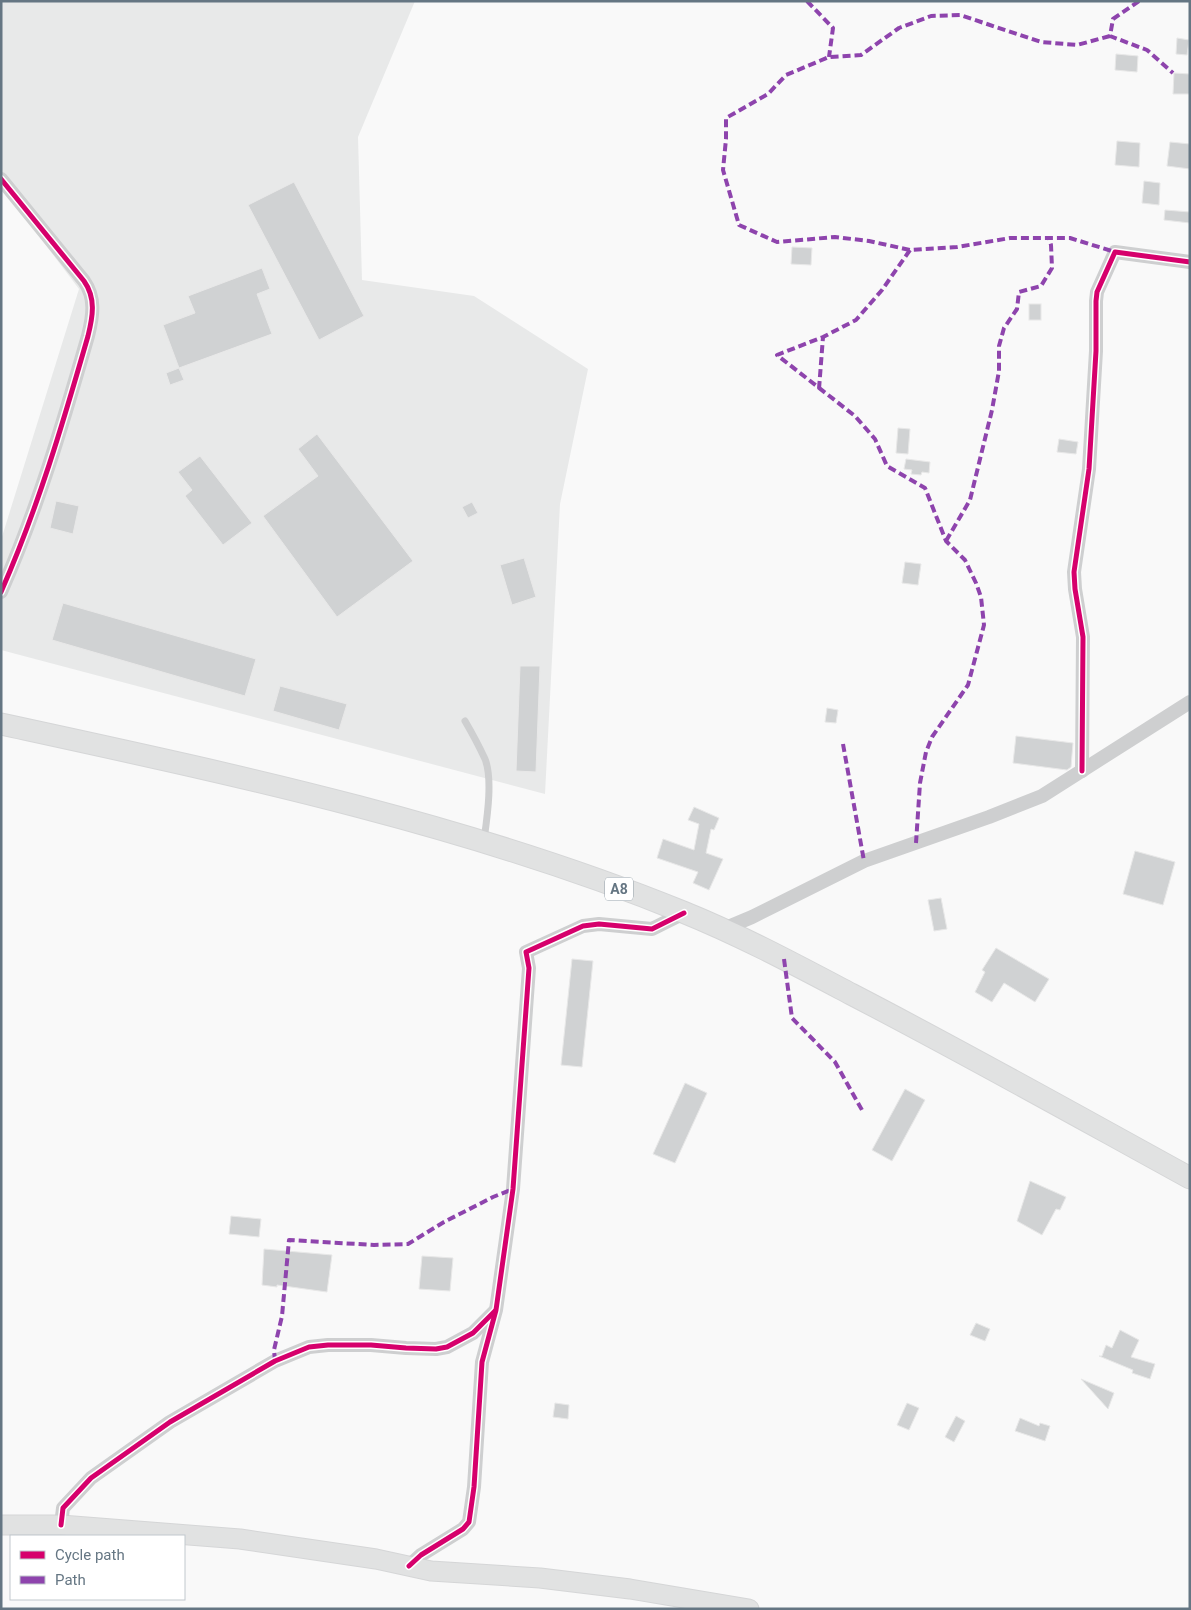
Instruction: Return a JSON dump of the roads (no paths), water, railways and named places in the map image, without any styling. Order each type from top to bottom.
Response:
[{"type":"main road","name":"A8","points":[[1,724],[166,760],[373,810],[484,842],[684,912],[784,959],[927,1034],[1190,1178]]},
{"type":"street","points":[[1,179],[84,280],[91,293],[93,304],[88,336],[58,441],[34,512],[1,592]]},
{"type":"street","points":[[1082,771],[1083,636],[1074,572],[1089,469],[1097,330],[1095,311],[1098,292],[1115,252],[1190,262]]},
{"type":"street","points":[[721,930],[752,917],[864,861],[989,818],[1042,796],[1190,702]]},
{"type":"street","points":[[409,1566],[421,1555],[463,1529],[468,1522],[474,1487],[482,1362],[496,1310],[513,1189],[529,968],[526,952],[583,926],[599,924],[652,929],[684,912]]},
{"type":"street","points":[[61,1526],[63,1508],[90,1478],[170,1422],[275,1361],[309,1347],[328,1345],[371,1345],[436,1349],[447,1347],[474,1333],[496,1310]]},
{"type":"street","points":[[1,1525],[61,1526],[185,1535]]},
{"type":"street","points":[[185,1535],[240,1539],[299,1547],[431,1571],[540,1578],[630,1589],[749,1609]]},
{"type":"lane","points":[[465,721],[485,760],[487,770],[488,812],[484,842]]}]
